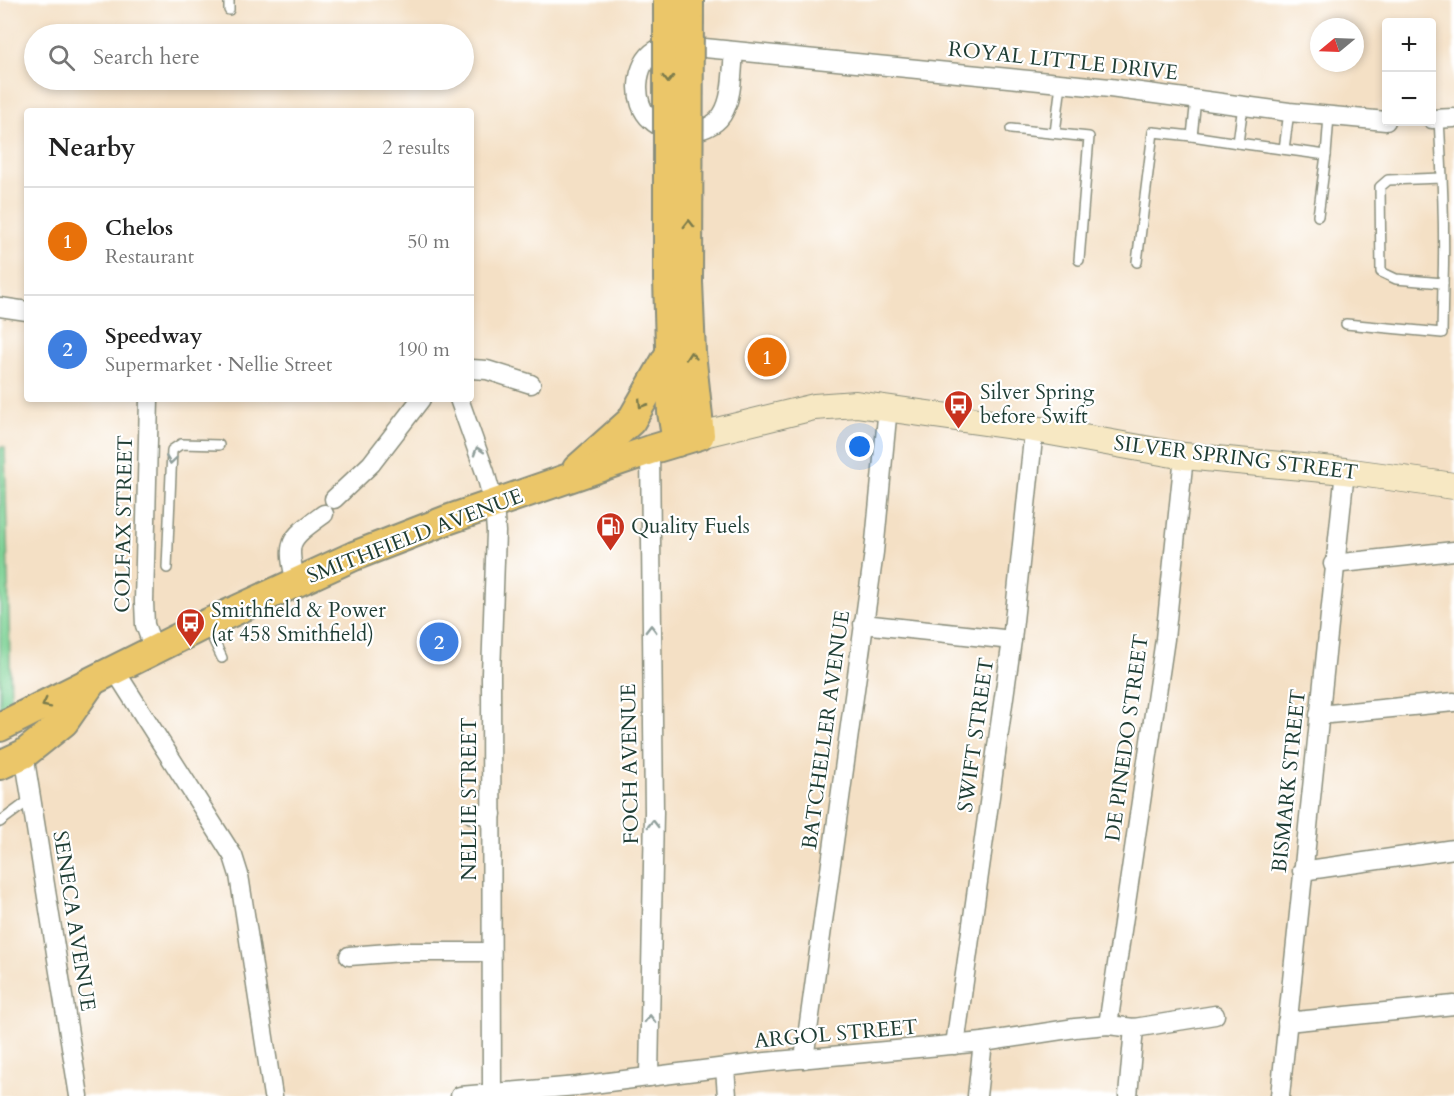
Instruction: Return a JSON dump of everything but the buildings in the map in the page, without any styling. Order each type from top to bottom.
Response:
[{"type":"main road","points":[[668,0],[678,281],[691,352],[676,442]]},
{"type":"main road","points":[[676,442],[672,412],[670,353],[678,281],[689,0]]},
{"type":"main road","points":[[564,480],[631,421],[670,353]]},
{"type":"main road","name":"SILVER SPRING STREET","points":[[676,442],[814,407],[856,404],[1034,429],[1184,456],[1345,471],[1454,486]]},
{"type":"main road","name":"SMITHFIELD AVENUE","points":[[0,727],[206,624],[383,544],[676,442]]},
{"type":"main road","points":[[12,759],[64,722],[103,675]]},
{"type":"street","name":"ROYAL LITTLE DRIVE","points":[[734,51],[727,101],[722,115],[710,126],[696,131],[674,131],[658,126],[645,114],[638,89],[639,75],[644,63],[656,51],[674,45],[734,51],[1060,84],[1289,112],[1382,121]]},
{"type":"street","points":[[0,306],[24,310]]},
{"type":"street","points":[[474,369],[487,370],[531,384]]},
{"type":"street","name":"COLFAX STREET","points":[[149,402],[144,602],[145,625],[154,649]]},
{"type":"street","points":[[296,582],[289,554],[291,543],[371,464],[420,402]]},
{"type":"street","name":"NELLIE STREET","points":[[460,402],[494,504],[496,532],[492,611],[492,1094]]},
{"type":"street","name":"BATCHELLER AVENUE","points":[[804,1059],[874,552],[888,407]]},
{"type":"street","name":"SWIFT STREET","points":[[955,1045],[1012,640],[1034,429]]},
{"type":"street","name":"FOCH AVENUE","points":[[649,1077],[654,812],[676,442]]},
{"type":"street","name":"DE PINEDO STREET","points":[[1108,1026],[1165,639],[1184,456]]},
{"type":"street","name":"BISMARK STREET","points":[[1280,1096],[1345,471]]},
{"type":"street","points":[[1334,564],[1454,551]]},
{"type":"street","points":[[863,624],[1012,640]]},
{"type":"street","points":[[103,675],[233,856],[239,875],[273,1096]]},
{"type":"street","points":[[1319,715],[1454,702]]},
{"type":"street","name":"SENECA AVENUE","points":[[12,759],[31,799],[79,1096]]},
{"type":"street","points":[[472,814],[492,814]]},
{"type":"street","points":[[1302,871],[1454,849]]},
{"type":"street","points":[[349,956],[402,952],[491,952]]},
{"type":"street","points":[[1287,1022],[1454,1005]]},
{"type":"street","name":"ARGOL STREET","points":[[460,1096],[577,1091],[649,1077],[724,1068],[983,1042],[1108,1026],[1134,1028],[1215,1015]]},
{"type":"street","points":[[1128,1096],[1134,1028]]},
{"type":"street","points":[[977,1096],[983,1042]]},
{"type":"street","points":[[724,1068],[727,1096]]},
{"type":"lane","points":[[1055,133],[1060,84]]},
{"type":"lane","points":[[1192,136],[1196,99]]},
{"type":"lane","points":[[1238,143],[1243,105]]},
{"type":"lane","points":[[1284,149],[1289,112]]},
{"type":"lane","points":[[1318,216],[1329,116]]},
{"type":"lane","points":[[1346,324],[1442,333],[1442,118]]},
{"type":"lane","points":[[1011,129],[1089,137],[1079,260]]},
{"type":"lane","points":[[1137,262],[1153,132],[1326,155]]},
{"type":"lane","points":[[1442,178],[1388,180],[1380,187],[1381,272],[1396,279],[1443,283]]},
{"type":"lane","points":[[168,568],[172,450],[181,444],[219,445]]},
{"type":"lane","points":[[206,624],[222,658]]},
{"type":"lane","points":[[0,822],[31,799]]},
{"type":"green space","points":[[0,447],[5,447],[11,703],[0,709]]},
{"type":"place","name":"Chelos","points":[[767,357]]},
{"type":"place","name":"Silver Spring before Swift","points":[[959,430]]},
{"type":"place","name":"Quality Fuels","points":[[610,552]]},
{"type":"place","name":"Speedway","points":[[439,642]]},
{"type":"place","name":"Smithfield & Power (at 458 Smithfield)","points":[[190,648]]}]
